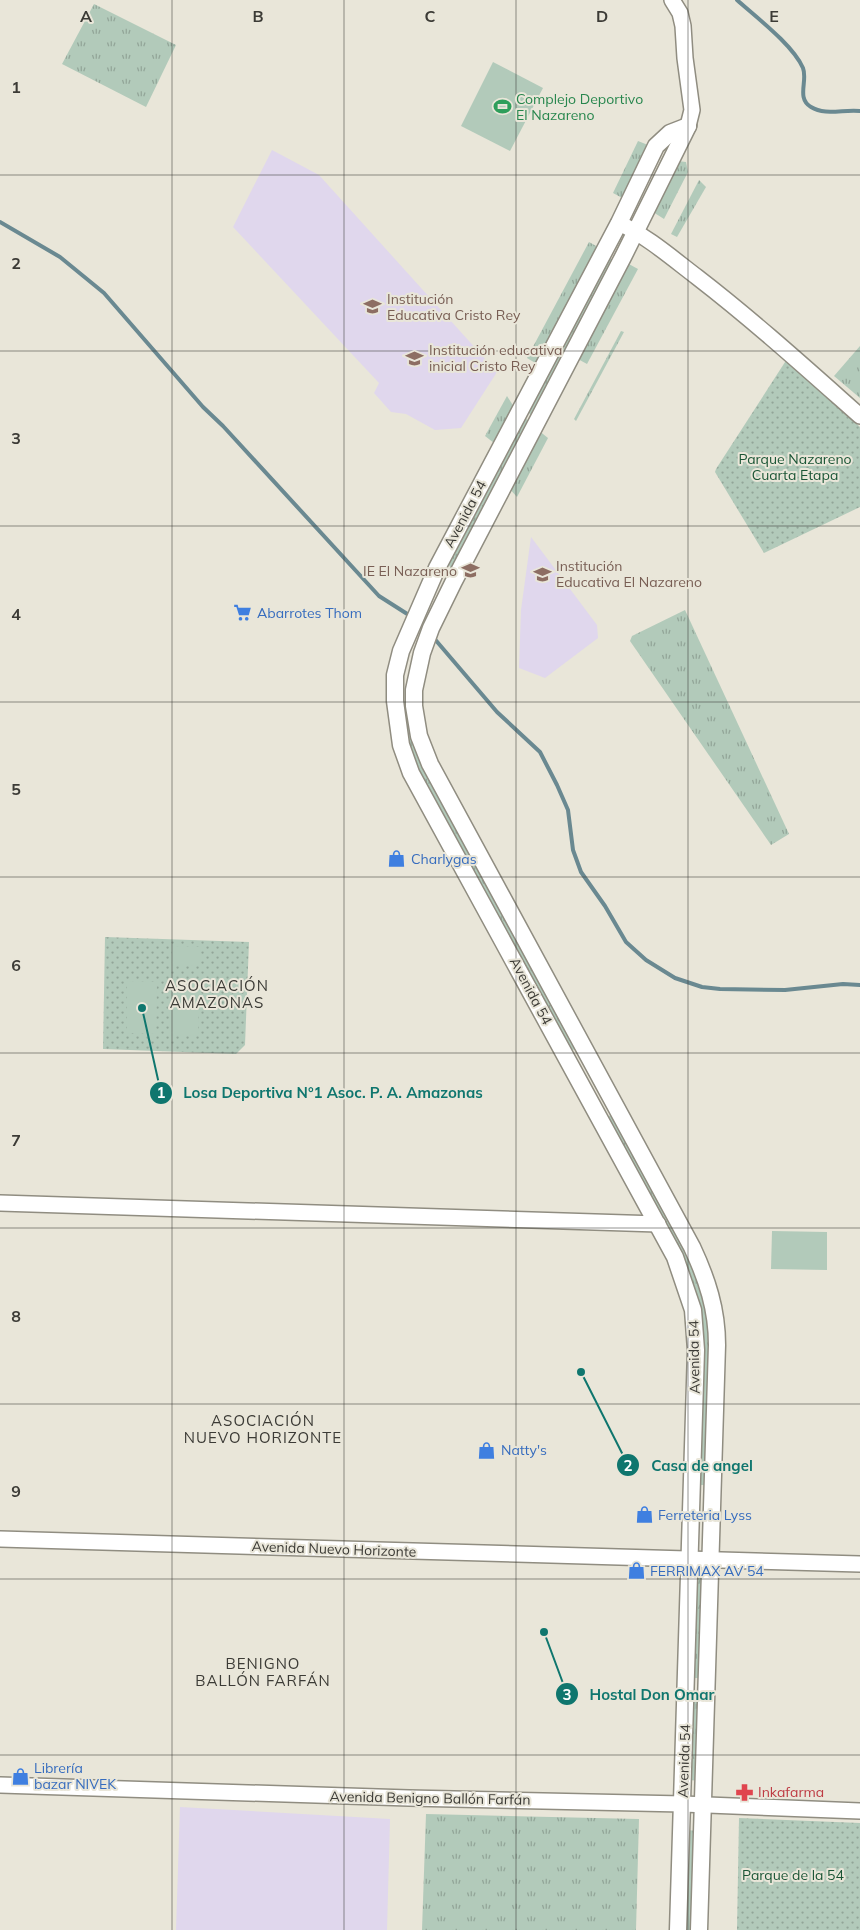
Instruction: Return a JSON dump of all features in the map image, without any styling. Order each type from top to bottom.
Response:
[{"type":"main road","name":"Avenida 54","points":[[688,126],[636,231],[450,589],[422,653],[416,672],[414,706],[419,736],[430,764],[688,1239],[709,1287],[715,1310],[717,1345],[699,1930]]},
{"type":"main road","name":"Avenida 54","points":[[678,1930],[691,1558],[696,1334],[693,1310],[676,1257],[411,773],[401,745],[395,701],[395,675],[401,651],[437,568],[620,223],[656,146],[670,133],[688,126]]},
{"type":"street","points":[[672,0],[680,14],[683,26],[687,86],[692,110],[688,126]]},
{"type":"street","points":[[620,223],[636,231],[721,296],[860,416]]},
{"type":"street","points":[[0,1203],[658,1224]]},
{"type":"street","name":"Avenida Nuevo Horizonte","points":[[0,1539],[860,1564]]},
{"type":"street","name":"Avenida Benigno Ballón Farfán","points":[[0,1785],[400,1798],[703,1804],[860,1811]]},
{"type":"shaded area","name":"Institución Educativa Cristo Rey","points":[[272,150],[319,175],[497,372],[461,428],[435,430],[406,414],[391,412],[374,393],[379,383],[233,227]]},
{"type":"shaded area","name":"Institución Educativa El Nazareno","points":[[531,537],[597,625],[598,638],[545,678],[519,668],[521,610]]},
{"type":"shaded area","points":[[180,1807],[390,1819],[387,1930],[176,1930]]},
{"type":"green space","points":[[94,4],[176,45],[146,107],[62,64]]},
{"type":"green space","points":[[493,62],[543,88],[510,151],[461,126]]},
{"type":"green space","points":[[638,141],[648,145],[624,199],[613,193]]},
{"type":"green space","points":[[678,161],[686,162],[688,172],[664,219],[653,212]]},
{"type":"green space","points":[[699,180],[706,187],[677,237],[671,234]]},
{"type":"green space","points":[[589,242],[598,247],[537,364],[527,358]]},
{"type":"green space","points":[[608,257],[614,261],[532,416],[527,411]]},
{"type":"green space","points":[[627,263],[638,269],[587,364],[576,358]]},
{"type":"green space","points":[[621,331],[624,332],[576,421],[574,419]]},
{"type":"green space","points":[[860,346],[860,398],[834,376]]},
{"type":"green space","name":"Parque Nazareno Cuarta Etapa","points":[[787,359],[860,427],[860,507],[764,553],[715,472]]},
{"type":"green space","points":[[507,396],[514,407],[494,443],[485,436]]},
{"type":"green space","points":[[524,416],[529,422],[454,568],[451,568],[448,564]]},
{"type":"green space","points":[[538,430],[548,438],[517,497],[508,487]]},
{"type":"green space","points":[[685,610],[789,834],[771,845],[630,641],[632,636]]},
{"type":"green space","points":[[403,702],[407,702],[578,1049],[571,1050],[417,769],[408,745]]},
{"type":"green space","points":[[105,937],[249,942],[245,1045],[236,1054],[103,1049]]},
{"type":"green space","points":[[172,946],[201,947],[200,966],[171,965]]},
{"type":"green space","points":[[127,981],[157,982],[156,1034],[127,1033]]},
{"type":"green space","points":[[170,986],[199,987],[198,1036],[169,1035]]},
{"type":"green space","points":[[613,1114],[699,1275],[709,1320],[706,1485],[698,1485],[702,1337],[607,1117]]},
{"type":"green space","points":[[772,1231],[827,1232],[827,1270],[771,1269]]},
{"type":"green space","points":[[695,1572],[704,1573],[701,1678],[692,1678]]},
{"type":"green space","points":[[693,1690],[701,1691],[699,1781],[691,1780]]},
{"type":"green space","points":[[426,1814],[639,1819],[636,1930],[422,1930]]},
{"type":"green space","name":"Parque de la 54","points":[[739,1818],[860,1823],[860,1930],[737,1930]]},
{"type":"green space","points":[[688,1830],[696,1831],[693,1930],[684,1930]]},
{"type":"waterway","points":[[737,0],[773,32],[798,59],[804,73],[804,99],[811,107],[828,112],[860,111]]},
{"type":"waterway","points":[[0,222],[60,257],[104,293],[203,407],[223,426],[379,596],[412,617]]},
{"type":"waterway","points":[[433,637],[497,712],[540,752],[568,810],[573,850],[581,872],[605,906],[626,942],[646,960],[675,978],[702,987],[785,990],[843,984],[860,985]]},
{"type":"place","name":"Complejo Deportivo El Nazareno","points":[[502,107]]},
{"type":"place","name":"Institución Educativa Cristo Rey","points":[[373,307]]},
{"type":"place","name":"Institución educativa inicial Cristo Rey","points":[[415,358]]},
{"type":"place","name":"IE El Nazareno","points":[[471,571]]},
{"type":"place","name":"Institución Educativa El Nazareno","points":[[542,574]]},
{"type":"place","name":"Abarrotes Thom","points":[[243,613]]},
{"type":"place","name":"Charlygas","points":[[397,859]]},
{"type":"place","name":"Losa Deportiva N°1 Asoc. P. A. Amazonas","points":[[142,1008]]},
{"type":"place","name":"Casa de angel","points":[[581,1372]]},
{"type":"place","name":"Natty's","points":[[487,1450]]},
{"type":"place","name":"Ferreteria Lyss","points":[[644,1515]]},
{"type":"place","name":"FERRIMAX AV 54","points":[[636,1571]]},
{"type":"place","name":"Hostal Don Omar","points":[[544,1632]]},
{"type":"place","name":"Librería bazar NIVEK","points":[[20,1776]]},
{"type":"place","name":"Inkafarma","points":[[744,1792]]},
{"type":"district","name":"ASOCIACIÓN AMAZONAS","points":[[217,994]]},
{"type":"district","name":"ASOCIACIÓN NUEVO HORIZONTE","points":[[263,1430]]},
{"type":"district","name":"BENIGNO BALLÓN FARFÁN","points":[[263,1672]]}]
